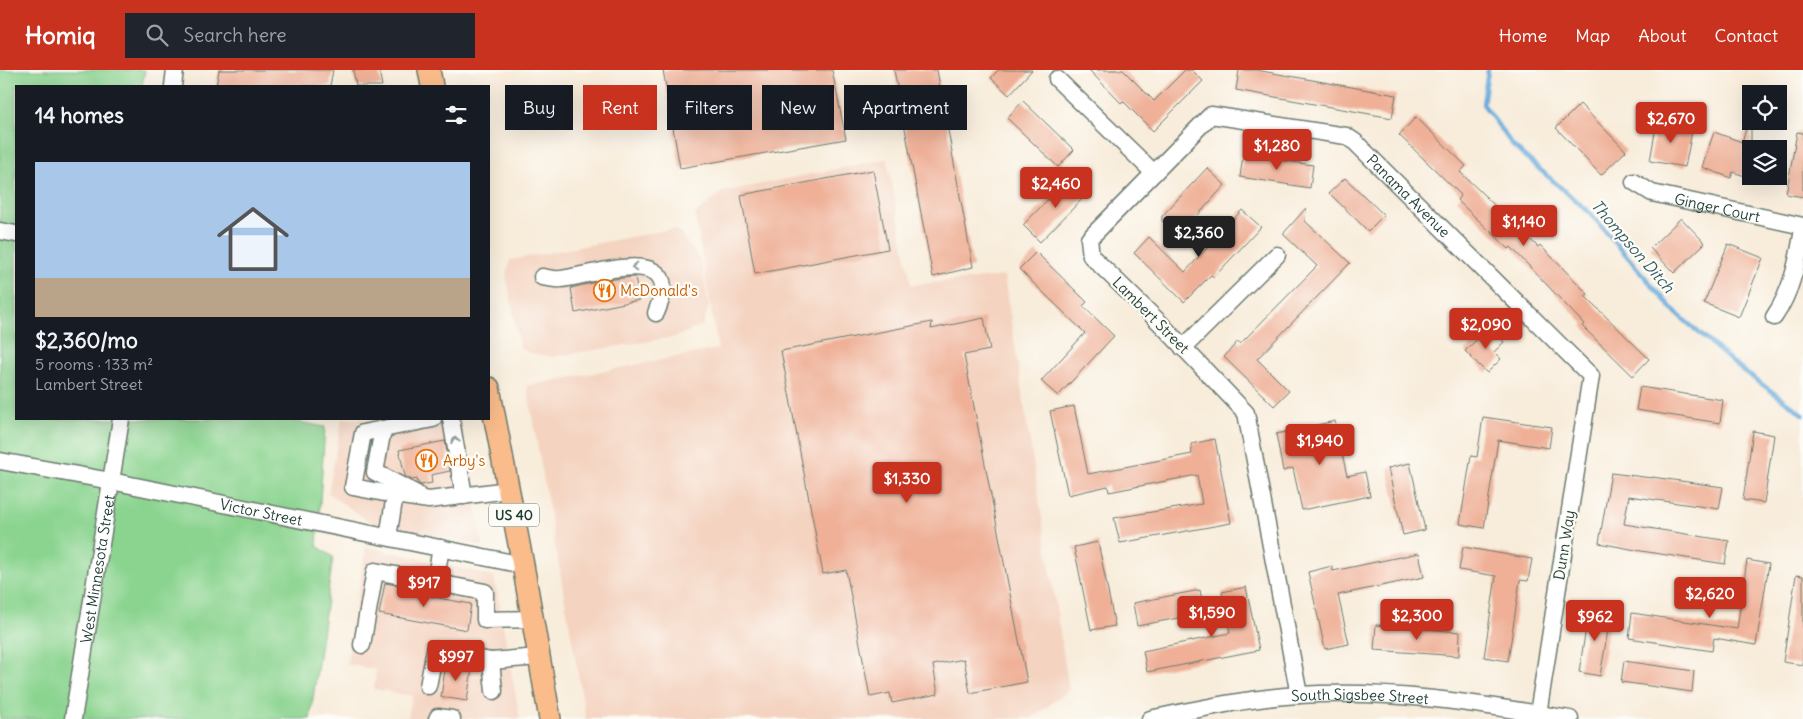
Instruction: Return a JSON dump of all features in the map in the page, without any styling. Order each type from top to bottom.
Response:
[{"type":"main road","points":[[429,70],[432,85]]},
{"type":"main road","name":"US 40","points":[[490,401],[523,565],[550,719]]},
{"type":"street","points":[[173,85],[175,70]]},
{"type":"street","points":[[1057,79],[1154,173]]},
{"type":"street","name":"Lambert Street","points":[[1299,695],[1246,414],[1184,348],[1091,256],[1089,239],[1211,114],[1346,136],[1355,142]]},
{"type":"street","name":"Panama Avenue","points":[[1355,142],[1591,376]]},
{"type":"street","name":"Ginger Court","points":[[1634,182],[1652,194],[1803,227]]},
{"type":"street","points":[[1774,317],[1783,304],[1793,278],[1803,227]]},
{"type":"street","points":[[0,231],[15,234]]},
{"type":"street","points":[[1184,348],[1277,255]]},
{"type":"street","points":[[542,277],[562,279],[623,268],[640,266],[649,268],[656,272],[663,286],[656,313]]},
{"type":"street","name":"Dunn Way","points":[[1538,716],[1591,376]]},
{"type":"street","name":"West Minnesota Street","points":[[73,719],[121,420]]},
{"type":"street","points":[[428,420],[383,429],[364,426],[353,487],[429,500],[508,490]]},
{"type":"street","points":[[451,420],[464,496]]},
{"type":"street","points":[[383,429],[376,472],[429,500]]},
{"type":"street","name":"Victor Street","points":[[0,460],[523,565]]},
{"type":"street","points":[[388,537],[395,495]]},
{"type":"street","points":[[435,582],[441,548]]},
{"type":"street","points":[[362,645],[376,571],[484,592],[485,620],[532,619]]},
{"type":"street","points":[[428,686],[435,650],[492,661],[539,657]]},
{"type":"street","points":[[492,661],[494,691]]},
{"type":"street","name":"South Sigsbee Street","points":[[1150,719],[1226,704],[1299,695],[1360,694],[1421,697],[1538,716],[1570,719]]},
{"type":"street","points":[[437,719],[438,716],[452,719]]},
{"type":"shaded area","points":[[887,159],[911,285],[1004,276],[1069,690],[1031,719],[586,719],[527,386],[718,349],[695,215],[722,192]]},
{"type":"shaded area","points":[[673,229],[679,232],[701,261],[709,306],[703,325],[675,337],[552,357],[530,353],[520,348],[506,275],[510,260]]},
{"type":"shaded area","points":[[342,420],[460,420],[483,546],[371,523],[328,493]]},
{"type":"shaded area","points":[[366,546],[494,576],[520,719],[408,719],[412,696],[374,689],[376,670],[347,664]]},
{"type":"green space","points":[[0,70],[145,70],[142,85],[15,85],[15,420],[288,420],[325,427],[317,546],[333,557],[310,719],[0,719]]},
{"type":"building","points":[[219,70],[333,70],[330,85],[216,85]]},
{"type":"building","points":[[353,70],[379,70],[382,85],[356,85]]},
{"type":"building","points":[[663,70],[832,70],[846,139],[680,168],[673,130],[752,130],[752,85],[667,85],[667,93]]},
{"type":"building","points":[[894,70],[937,70],[940,85],[897,85]]},
{"type":"building","points":[[998,70],[1032,70],[1009,95],[991,78]]},
{"type":"building","points":[[1089,70],[1123,70],[1154,101],[1185,70],[1192,70],[1203,81],[1153,131],[1123,101],[1121,103]]},
{"type":"building","points":[[1239,70],[1256,70],[1396,95],[1392,118],[1236,90]]},
{"type":"building","points":[[1023,101],[1074,150],[1058,167],[1007,118]]},
{"type":"building","points":[[1580,104],[1626,151],[1601,175],[1556,128]]},
{"type":"building","points":[[1416,117],[1466,166],[1460,172],[1538,247],[1540,245],[1588,294],[1585,296],[1649,359],[1633,376],[1582,326],[1584,324],[1511,247],[1509,249],[1457,200],[1461,195],[1399,135]]},
{"type":"building","points":[[1657,121],[1693,127],[1685,167],[1650,161]]},
{"type":"building","points":[[905,130],[948,130],[973,267],[933,277]]},
{"type":"building","points":[[1746,130],[1751,130],[1751,140],[1743,140]]},
{"type":"building","points":[[1714,132],[1742,142],[1742,175],[1733,172],[1731,178],[1702,167]]},
{"type":"building","points":[[1797,132],[1803,133],[1803,197],[1786,194]]},
{"type":"building","points":[[1243,155],[1313,165],[1310,188],[1240,177]]},
{"type":"building","points":[[1207,168],[1225,185],[1179,236],[1162,221],[1162,216]]},
{"type":"building","points":[[873,170],[888,249],[755,274],[741,195]]},
{"type":"building","points":[[1071,176],[1089,192],[1040,242],[1023,225]]},
{"type":"building","points":[[1345,178],[1384,215],[1368,231],[1329,193]]},
{"type":"building","points":[[1306,208],[1305,221],[1350,263],[1257,359],[1289,391],[1274,406],[1224,357],[1238,341],[1240,344],[1317,266],[1283,234]]},
{"type":"building","points":[[1242,210],[1261,227],[1214,277],[1211,275],[1184,302],[1134,253],[1149,237],[1185,272]]},
{"type":"building","points":[[1681,218],[1705,243],[1674,273],[1650,248]]},
{"type":"building","points":[[1728,244],[1763,258],[1739,317],[1704,303]]},
{"type":"building","points":[[1036,252],[1087,302],[1083,306],[1114,336],[1058,396],[1041,381],[1085,333],[1019,269]]},
{"type":"building","points":[[635,277],[639,300],[575,313],[571,288],[605,280]]},
{"type":"building","points":[[984,318],[990,350],[964,355],[1027,682],[970,693],[964,659],[933,665],[938,694],[892,703],[890,693],[870,697],[846,570],[823,574],[781,351],[932,322],[931,329]]},
{"type":"building","points":[[1490,327],[1504,342],[1494,352],[1501,359],[1487,373],[1465,351]]},
{"type":"building","points":[[1640,387],[1723,400],[1720,423],[1636,410]]},
{"type":"building","points":[[1074,406],[1088,474],[1192,454],[1191,444],[1215,439],[1231,523],[1120,543],[1114,518],[1202,504],[1197,475],[1109,492],[1108,486],[1068,495],[1050,411]]},
{"type":"building","points":[[1483,417],[1552,427],[1549,448],[1498,440],[1484,528],[1460,524],[1471,456],[1477,457]]},
{"type":"building","points":[[1335,421],[1347,476],[1365,472],[1370,496],[1302,510],[1293,468],[1283,471],[1276,434]]},
{"type":"building","points":[[1753,431],[1774,435],[1764,503],[1743,500]]},
{"type":"building","name":"Arby's","points":[[445,441],[450,471],[431,475],[432,483],[421,485],[417,479],[412,480],[405,476],[399,450]]},
{"type":"building","points":[[1410,463],[1425,530],[1403,535],[1388,468]]},
{"type":"building","points":[[1611,473],[1723,487],[1719,509],[1629,496],[1624,524],[1729,541],[1725,564],[1599,543]]},
{"type":"building","points":[[1098,542],[1115,626],[1091,630],[1074,547]]},
{"type":"building","points":[[1463,547],[1532,559],[1528,581],[1520,580],[1508,661],[1484,657],[1496,576],[1459,570]]},
{"type":"building","points":[[1419,553],[1424,577],[1338,595],[1349,644],[1325,649],[1308,572],[1332,566],[1333,571]]},
{"type":"building","points":[[1747,560],[1769,564],[1756,645],[1714,638],[1712,651],[1629,638],[1632,613],[1737,629]]},
{"type":"building","points":[[1796,575],[1803,576],[1803,665],[1783,662]]},
{"type":"building","points":[[385,583],[412,588],[411,593],[471,604],[467,630],[379,614]]},
{"type":"building","points":[[1246,587],[1259,650],[1147,672],[1143,651],[1230,633],[1222,592]]},
{"type":"building","points":[[1200,590],[1204,613],[1137,626],[1133,603]]},
{"type":"building","points":[[1589,609],[1611,613],[1600,676],[1579,672]]},
{"type":"building","points":[[1376,625],[1460,632],[1459,656],[1374,650]]},
{"type":"building","points":[[1624,661],[1694,671],[1692,692],[1621,682]]},
{"type":"building","points":[[446,662],[472,668],[467,701],[441,697]]},
{"type":"waterway","name":"Thompson Ditch","points":[[1488,70],[1483,104],[1513,146],[1590,213],[1674,311],[1738,367],[1803,414]]},
{"type":"place","name":"McDonald's","points":[[604,290]]},
{"type":"place","name":"Arby's","points":[[427,460]]}]
